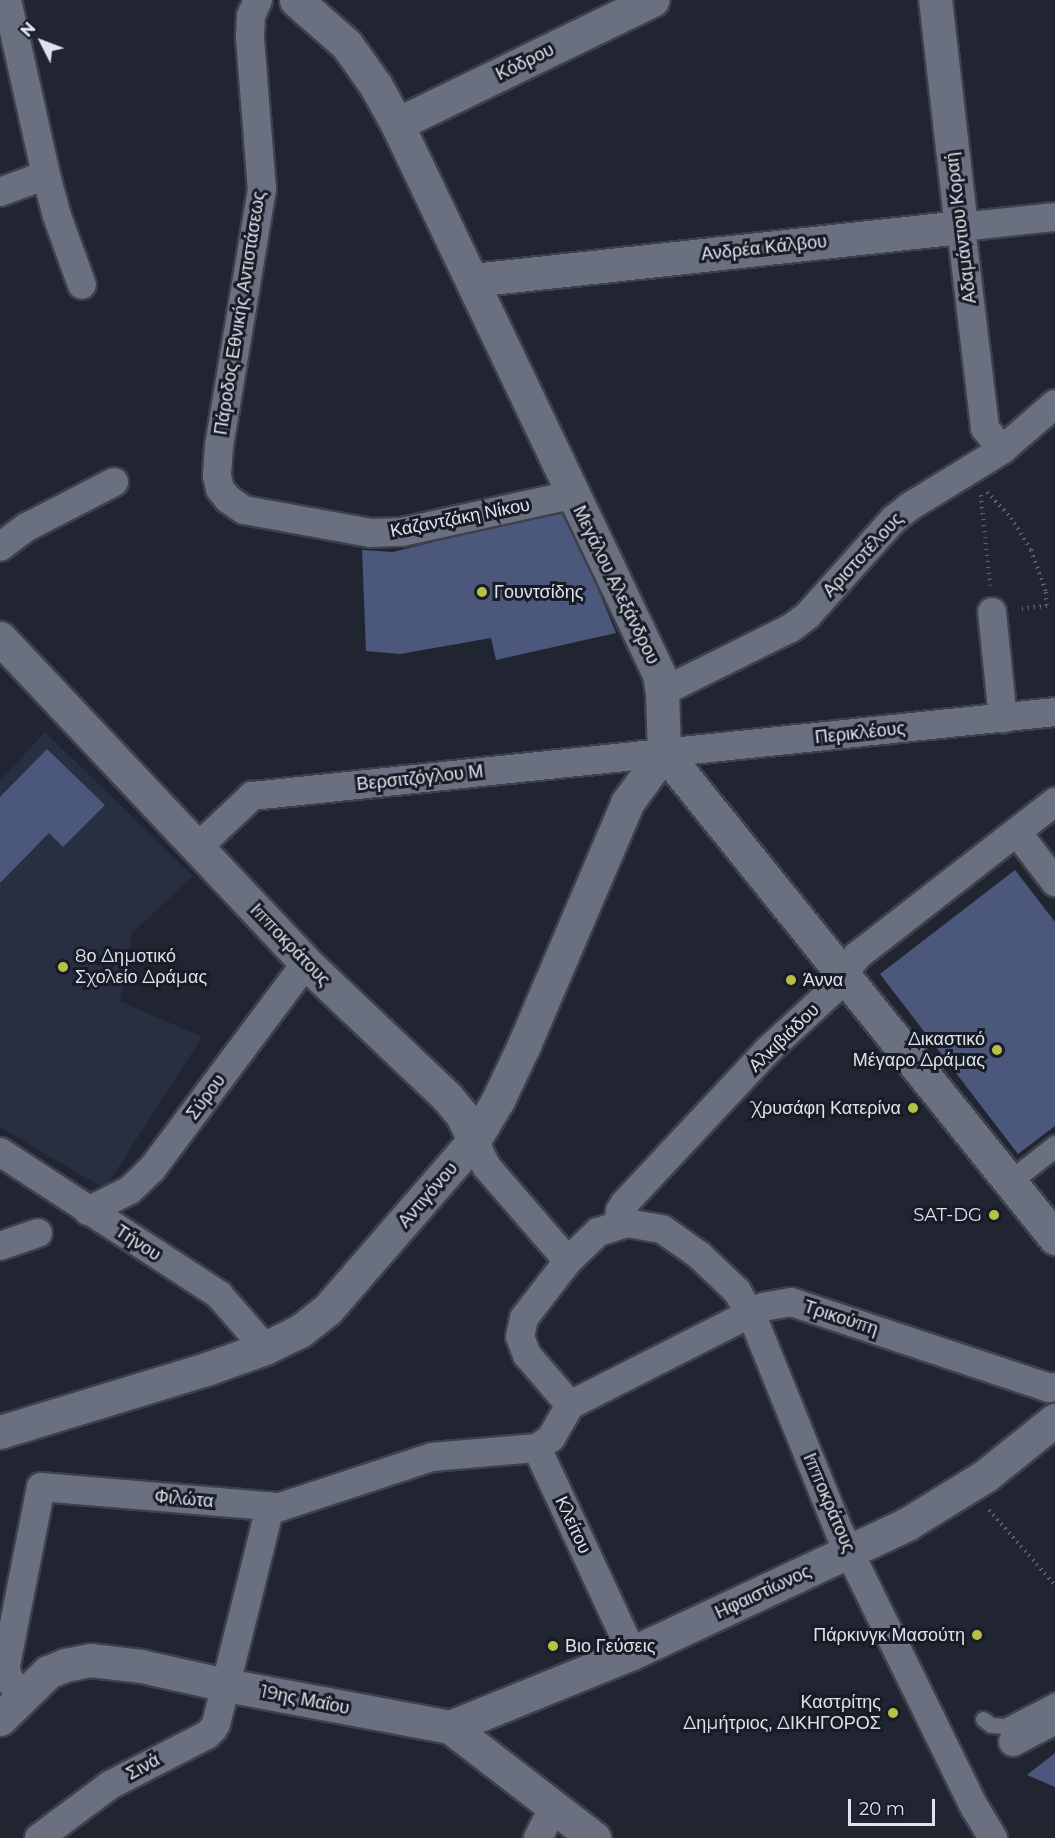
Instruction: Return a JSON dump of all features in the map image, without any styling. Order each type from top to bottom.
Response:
[{"type":"street","points":[[8,0],[46,175],[57,216],[82,285]]},
{"type":"street","name":"Πάροδος Εθνικής Αντιστάσεως","points":[[218,483],[219,446],[262,189],[250,38],[251,16],[258,0]]},
{"type":"street","name":"Κόδρου","points":[[397,124],[652,0]]},
{"type":"street","name":"Αδαμάντιου Κοραή","points":[[935,0],[985,428],[1002,450]]},
{"type":"street","name":"Μεγάλου Αλεξάνδρου","points":[[306,3],[347,45],[361,63],[397,124],[473,280],[572,495],[637,624],[658,674],[662,692],[664,752]]},
{"type":"street","points":[[0,192],[46,175]]},
{"type":"street","name":"Ανδρέα Κάλβου","points":[[473,280],[1055,218]]},
{"type":"street","name":"Αριστοτέλους","points":[[662,692],[791,628],[808,615],[893,520],[909,507],[1002,450],[1055,404]]},
{"type":"street","points":[[0,547],[27,527],[114,482]]},
{"type":"street","name":"Καζαντζάκη Νίκου","points":[[218,483],[228,499],[244,510],[370,533],[402,532],[572,495]]},
{"type":"street","points":[[992,612],[1003,718]]},
{"type":"street","name":"Ιπποκράτους","points":[[0,638],[306,963],[447,1097],[462,1115],[486,1166],[568,1261]]},
{"type":"street","name":"Περικλέους","points":[[664,752],[1055,712]]},
{"type":"street","points":[[664,752],[1008,1183],[1055,1238]]},
{"type":"street","name":"Βερσιτζόγλου Μ","points":[[197,848],[252,796],[664,752]]},
{"type":"street","name":"Αντιγόνου","points":[[0,1432],[209,1368],[265,1348],[300,1331],[327,1310],[474,1140],[498,1100],[524,1045],[627,803],[664,752]]},
{"type":"street","name":"Αλκιβιάδου","points":[[618,1225],[620,1210],[625,1203],[767,1051],[833,990],[857,956],[1055,802]]},
{"type":"street","points":[[1017,832],[1055,882]]},
{"type":"street","name":"Σύρου","points":[[88,1211],[130,1190],[152,1169],[306,963]]},
{"type":"street","points":[[1008,1183],[1055,1146]]},
{"type":"street","name":"Τήνου","points":[[0,1152],[219,1295],[265,1348]]},
{"type":"street","points":[[537,1448],[551,1438],[570,1406],[526,1355],[520,1337],[524,1318],[568,1261],[590,1238],[618,1225]]},
{"type":"street","name":"Ιπποκράτους","points":[[618,1225],[653,1227],[684,1243],[737,1291],[750,1313],[849,1552],[975,1808],[993,1838]]},
{"type":"street","points":[[0,1246],[38,1233]]},
{"type":"street","name":"Τρικούπη","points":[[570,1406],[750,1313],[774,1304],[801,1304],[1049,1388],[1055,1388]]},
{"type":"street","name":"Ηφαιστίωνος","points":[[450,1727],[632,1653],[926,1515],[968,1487],[1055,1420]]},
{"type":"street","name":"Φιλώτα","points":[[10,1709],[6,1665],[41,1487],[270,1507],[299,1502],[425,1459],[537,1448]]},
{"type":"street","name":"Κλείτου","points":[[537,1448],[632,1653]]},
{"type":"street","name":"Σινά","points":[[39,1838],[111,1785],[207,1735],[216,1724],[270,1507]]},
{"type":"street","name":"19ης Μαΐου","points":[[10,1709],[54,1669],[90,1660],[141,1666],[226,1685],[450,1727],[594,1838]]},
{"type":"street","points":[[1013,1742],[1055,1720]]},
{"type":"street","points":[[538,1838],[553,1808]]},
{"type":"lane","points":[[983,1719],[991,1725],[1005,1726],[1055,1700]]},
{"type":"path","points":[[980,485],[1011,518],[1031,550],[1046,592],[1047,606],[992,612],[981,497],[980,485]]},
{"type":"path","points":[[968,1487],[1055,1585]]},
{"type":"shaded area","name":"8ο Δημοτικό Σχολείο Δράμας","points":[[45,732],[193,876],[132,933],[120,1001],[202,1037],[109,1182],[100,1186],[0,1127],[0,781]]},
{"type":"building","name":"Γουντσίδης","points":[[565,509],[616,633],[496,660],[491,638],[400,654],[366,651],[362,550],[393,552]]},
{"type":"building","points":[[47,749],[105,805],[63,847],[49,833],[0,883],[0,797]]},
{"type":"building","name":"Δικαστικό Μέγαρο Δράμας","points":[[1015,870],[1055,922],[1055,1126],[1018,1154],[880,974]]},
{"type":"building","points":[[1055,1753],[1055,1787],[1027,1775]]},
{"type":"place","name":"Γουντσίδης","points":[[482,592]]},
{"type":"place","name":"8ο Δημοτικό Σχολείο Δράμας","points":[[63,967]]},
{"type":"place","name":"Άννα","points":[[791,980]]},
{"type":"place","name":"Δικαστικό Μέγαρο Δράμας","points":[[997,1050]]},
{"type":"place","name":"Χρυσάφη Κατερίνα","points":[[913,1108]]},
{"type":"place","name":"SAT-DG","points":[[994,1215]]},
{"type":"place","name":"Πάρκινγκ Μασούτη","points":[[977,1635]]},
{"type":"place","name":"Βιο Γεύσεις","points":[[553,1646]]},
{"type":"place","name":"Καστρίτης Δημήτριος, ΔΙΚΗΓΟΡΟΣ","points":[[893,1713]]}]
